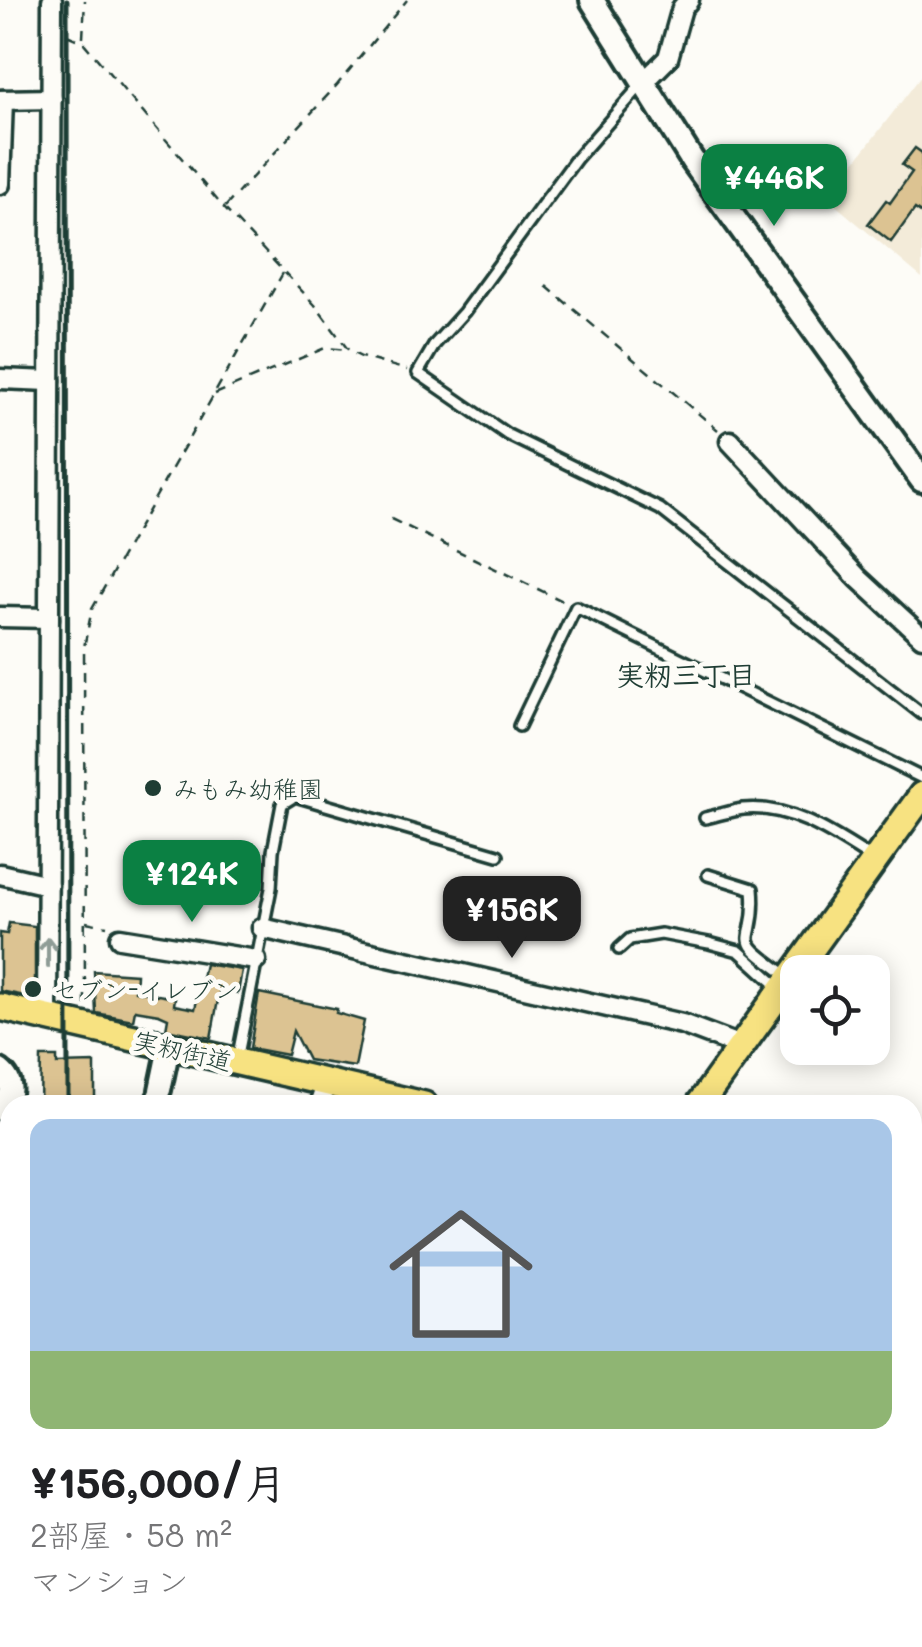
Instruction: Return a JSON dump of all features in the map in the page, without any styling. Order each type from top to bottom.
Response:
[{"type":"main road","points":[[592,0],[692,160],[922,480]]},
{"type":"main road","points":[[808,955],[922,795]]},
{"type":"main road","points":[[707,1095],[780,995]]},
{"type":"main road","name":"実籾街道","points":[[0,1007],[236,1062],[323,1094]]},
{"type":"street","points":[[47,1018],[52,99],[67,36],[52,0]]},
{"type":"street","points":[[642,84],[668,58],[682,8],[689,0]]},
{"type":"street","points":[[0,184],[2,100],[52,99]]},
{"type":"street","points":[[0,379],[50,382]]},
{"type":"street","points":[[730,441],[858,578],[922,638]]},
{"type":"street","points":[[0,617],[49,618]]},
{"type":"street","points":[[0,874],[48,886]]},
{"type":"street","points":[[262,928],[682,1024],[743,1047]]},
{"type":"street","points":[[120,938],[256,960]]},
{"type":"street","points":[[160,1095],[168,1047]]},
{"type":"street","points":[[0,1070],[10,1081],[8,1095]]},
{"type":"lane","points":[[642,84],[576,158],[464,312],[435,344],[418,373],[508,435],[660,510],[922,714]]},
{"type":"lane","points":[[519,726],[576,607],[922,778]]},
{"type":"lane","points":[[236,1062],[282,804],[295,796],[498,856]]},
{"type":"lane","points":[[705,818],[747,808],[791,816],[817,824],[876,860]]},
{"type":"lane","points":[[708,875],[753,889],[754,904],[746,937],[750,949],[780,978]]},
{"type":"lane","points":[[619,950],[630,939],[661,934],[709,942],[740,951],[780,980]]},
{"type":"path","points":[[85,0],[67,36],[316,305],[349,350],[361,358],[418,373]]},
{"type":"path","points":[[224,208],[336,86],[406,0]]},
{"type":"path","points":[[85,1016],[84,646],[92,609],[283,273]]},
{"type":"path","points":[[546,286],[730,441]]},
{"type":"path","points":[[213,395],[325,348],[349,350]]},
{"type":"path","points":[[391,519],[576,607]]},
{"type":"shaded area","points":[[922,75],[922,278],[827,198]]},
{"type":"building","points":[[915,148],[922,153],[922,214],[915,209],[891,242],[868,224],[886,200],[890,203],[912,172],[902,165]]},
{"type":"building","points":[[9,923],[35,926],[35,998],[0,991],[0,933],[7,934]]},
{"type":"building","points":[[205,964],[242,970],[238,993],[220,989],[211,1038],[166,1029],[168,1018],[159,1014],[135,1010],[133,1020],[96,1013],[94,971],[136,974],[135,991],[175,998],[174,1005],[195,1009]]},
{"type":"building","points":[[259,993],[337,1009],[336,1013],[364,1021],[355,1067],[308,1060],[293,1031],[287,1055],[250,1048]]},
{"type":"building","points":[[41,1057],[57,1057],[57,1064],[95,1063],[95,1095],[40,1095]]},
{"type":"railway","points":[[67,0],[68,1095]]},
{"type":"place","name":"みもみ幼稚園","points":[[153,788]]},
{"type":"place","name":"セブン-イレブン","points":[[33,989]]},
{"type":"district","name":"実籾三丁目","points":[[686,674]]}]
